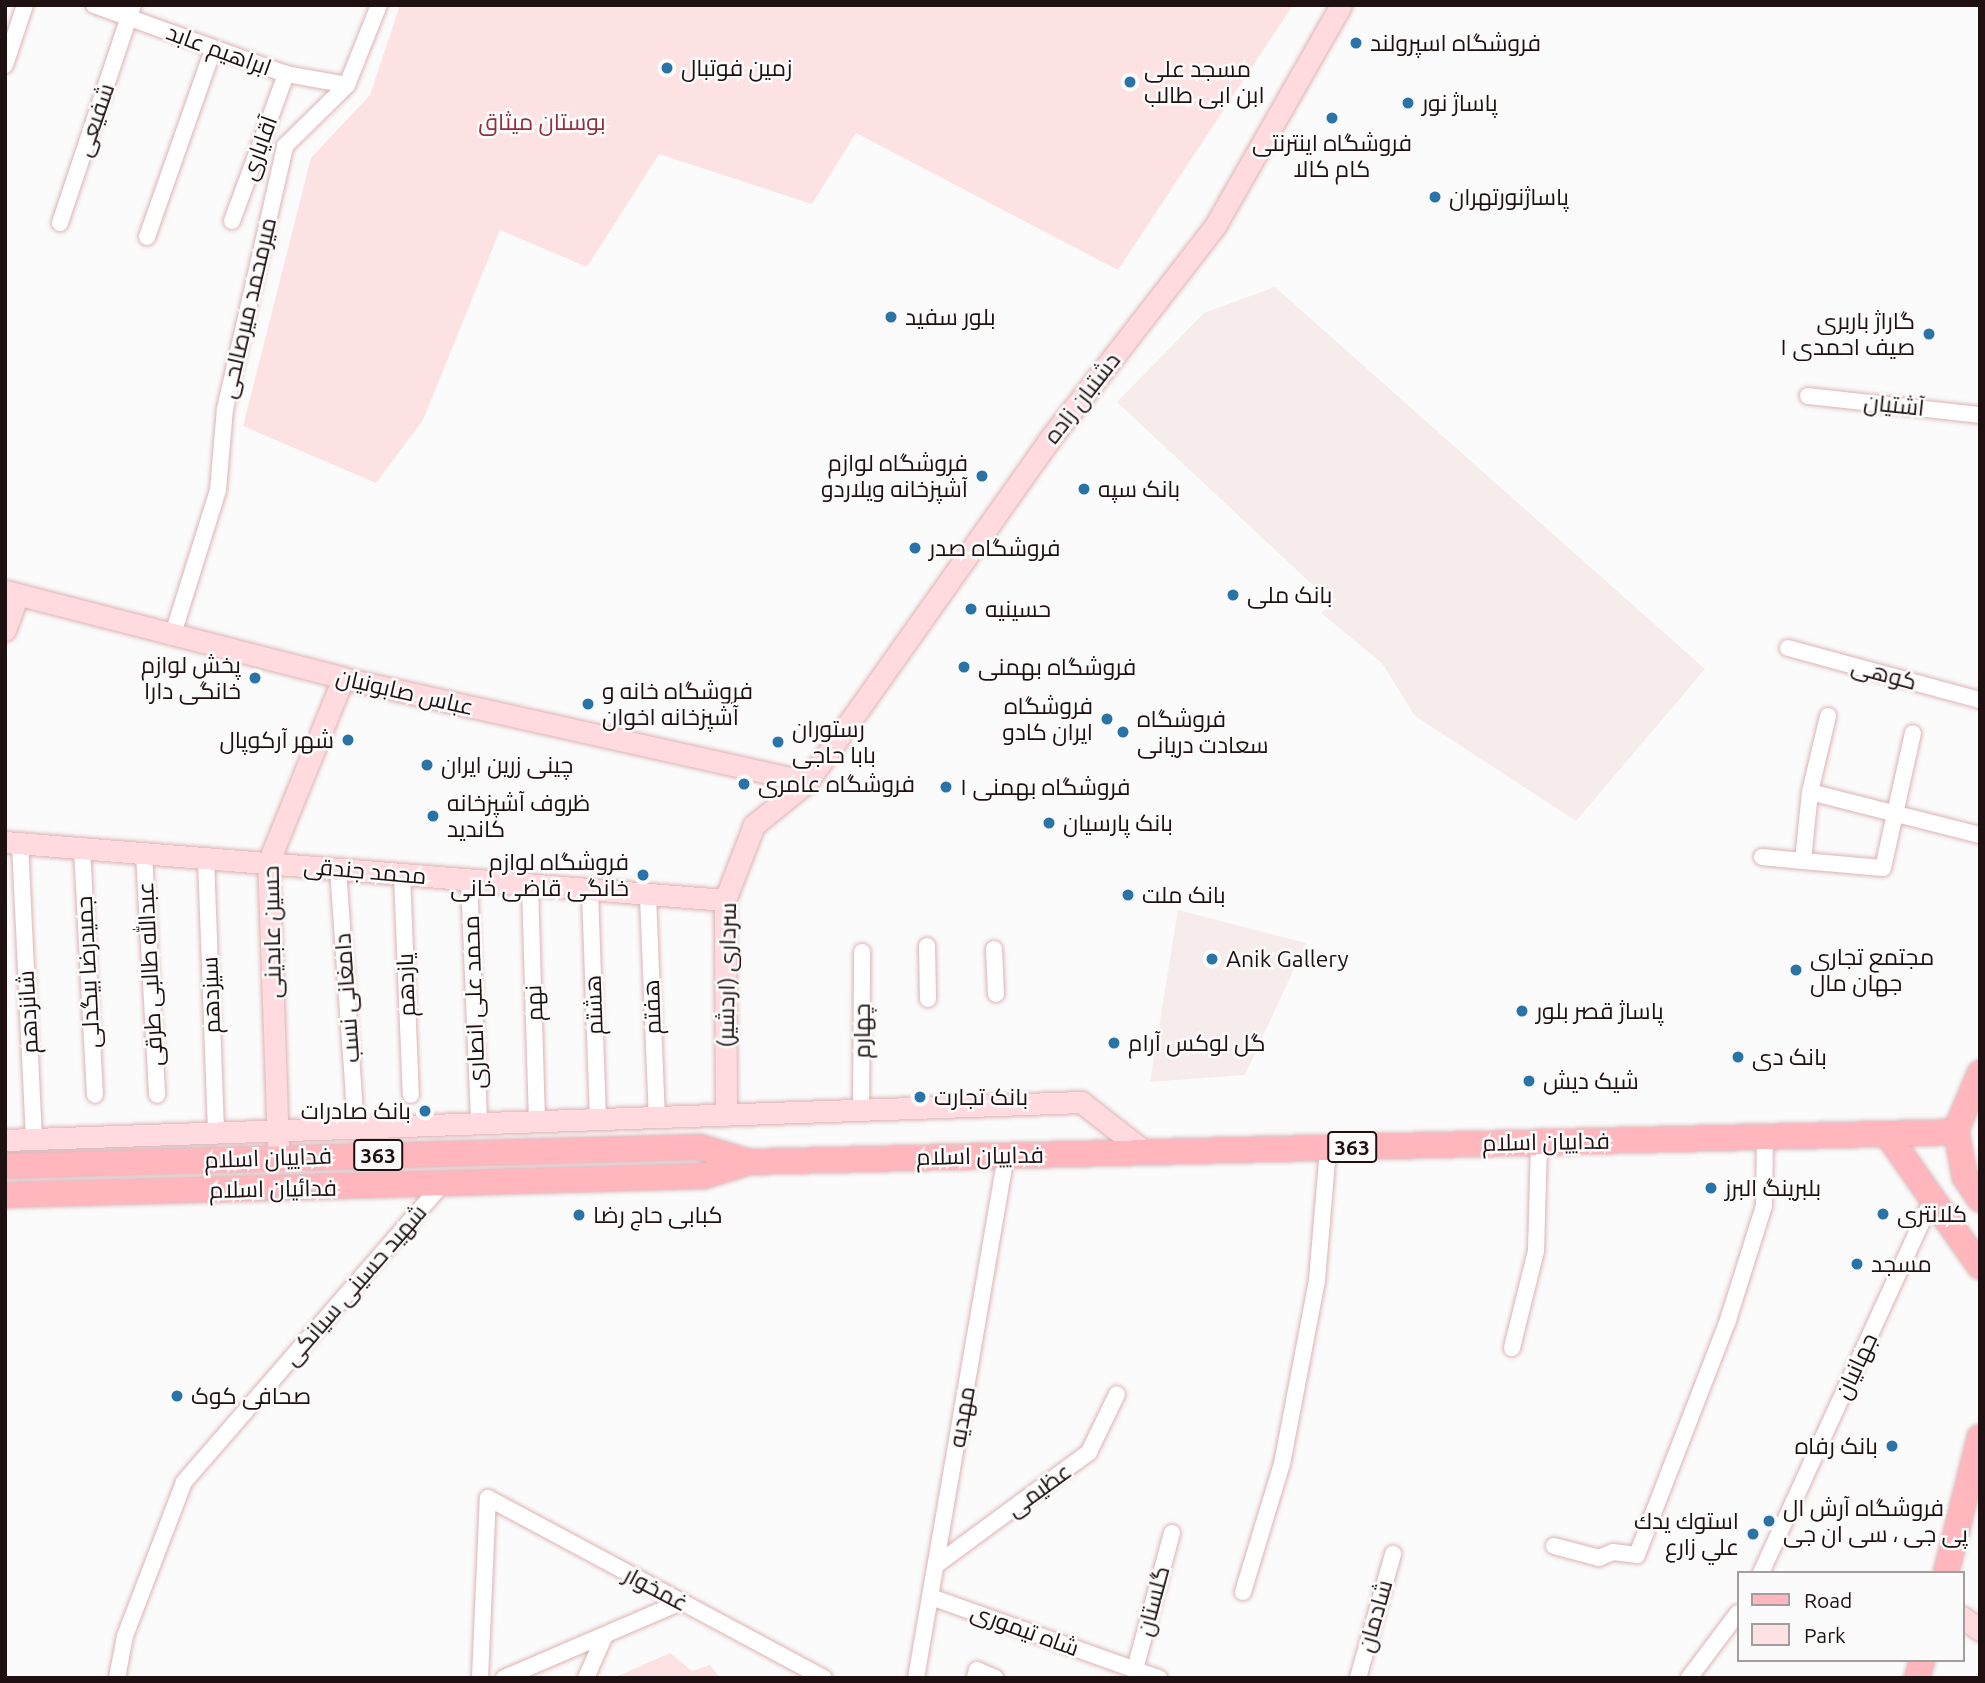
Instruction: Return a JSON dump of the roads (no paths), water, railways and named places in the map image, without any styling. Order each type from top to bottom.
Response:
[{"type":"main road","points":[[1980,1073],[1961,1106],[1956,1132],[1965,1177],[1980,1199]]},
{"type":"main road","name":"فداییان اسلام","points":[[5,1166],[700,1147],[749,1162],[1956,1132]]},
{"type":"main road","points":[[1887,1134],[1980,1267]]},
{"type":"main road","name":"فدائیان اسلام","points":[[5,1195],[704,1176],[749,1162]]},
{"type":"main road","points":[[1946,1571],[1980,1437]]},
{"type":"street","points":[[5,65],[25,5]]},
{"type":"street","name":"ابراهیم عابد","points":[[94,5],[132,11],[213,51],[286,74],[347,85]]},
{"type":"street","name":"میرمحمد میرصالحی","points":[[172,637],[218,490],[225,409],[285,146],[347,85],[379,5]]},
{"type":"street","name":"دشتبان زاده","points":[[807,782],[1049,440],[1215,226],[1341,5]]},
{"type":"street","name":"شفیعی","points":[[60,223],[132,11]]},
{"type":"street","points":[[147,237],[213,51]]},
{"type":"street","name":"آقایاری","points":[[232,221],[286,74]]},
{"type":"street","name":"آشتیان","points":[[1808,396],[1980,415]]},
{"type":"street","points":[[5,630],[12,593]]},
{"type":"street","name":"عباس صابونیان","points":[[12,593],[172,637],[343,678],[807,782]]},
{"type":"street","name":"کوهی","points":[[1788,648],[1980,700]]},
{"type":"street","name":"حسین عابدینی","points":[[278,1157],[268,863],[343,678]]},
{"type":"street","points":[[1803,861],[1810,792],[1828,716]]},
{"type":"street","points":[[1762,857],[1882,868],[1891,813],[1913,733]]},
{"type":"street","name":"سرداری (اردشیر)","points":[[726,1115],[725,900],[754,825],[807,782]]},
{"type":"street","points":[[1810,792],[1980,835]]},
{"type":"street","name":"محمد جندقی","points":[[12,843],[648,896],[725,900]]},
{"type":"street","name":"شانزدهم","points":[[12,843],[34,1139]]},
{"type":"street","name":"جمیدرضا بیگدلی","points":[[82,848],[95,1095]]},
{"type":"street","name":"عبدالله طالبی طرقی","points":[[144,853],[156,1095]]},
{"type":"street","name":"سیزدهم","points":[[206,858],[216,1133]]},
{"type":"street","name":"دامغانی نسب","points":[[338,869],[356,1128]]},
{"type":"street","name":"یازدهم","points":[[402,875],[411,1095]]},
{"type":"street","name":"محمد علی انصاری","points":[[469,880],[479,1123]]},
{"type":"street","name":"نهم","points":[[530,886],[537,1121]]},
{"type":"street","name":"هشتم","points":[[590,891],[598,1119]]},
{"type":"street","name":"هفتم","points":[[648,896],[657,1117]]},
{"type":"street","points":[[927,946],[928,999]]},
{"type":"street","points":[[995,949],[996,994]]},
{"type":"street","name":"چهارم","points":[[862,951],[862,1110]]},
{"type":"street","points":[[5,1140],[1081,1102],[1145,1152]]},
{"type":"street","points":[[1554,1546],[1599,1558],[1613,1552],[1637,1555],[1728,1320],[1764,1206],[1766,1137]]},
{"type":"street","points":[[1512,1348],[1536,1251],[1539,1142]]},
{"type":"street","points":[[1243,1592],[1284,1451],[1317,1280],[1328,1147]]},
{"type":"street","name":"مهدیه","points":[[916,1678],[1006,1156]]},
{"type":"street","name":"شهید حسینی سیانکی","points":[[117,1678],[124,1636],[184,1482],[441,1185]]},
{"type":"street","name":"جهانیان","points":[[1762,1571],[1933,1197]]},
{"type":"street","name":"عظیمی","points":[[936,1565],[1089,1452],[1117,1394]]},
{"type":"street","name":"غمخوار","points":[[481,1678],[488,1498],[824,1678]]},
{"type":"street","name":"گلستان","points":[[1135,1669],[1172,1533]]},
{"type":"street","name":"شادمان","points":[[1357,1678],[1393,1555]]},
{"type":"street","name":"شاه تیموری","points":[[931,1597],[1159,1678]]},
{"type":"street","points":[[504,1678],[681,1602]]},
{"type":"street","points":[[1689,1678],[1736,1616]]},
{"type":"street","points":[[1964,1618],[1980,1630]]},
{"type":"street","points":[[586,1678],[605,1635]]},
{"type":"street","points":[[975,1678],[977,1670],[995,1678]]},
{"type":"place","name":"فروشگاه اسپرولند","points":[[1356,43]]},
{"type":"place","name":"زمین فوتبال","points":[[667,68]]},
{"type":"place","name":"مسجد علی ابن ابی طالب","points":[[1130,82]]},
{"type":"place","name":"پاساژ نور","points":[[1408,103]]},
{"type":"place","name":"فروشگاه اینترنتی کام کالا","points":[[1332,118]]},
{"type":"place","name":"پاساژنورتهران","points":[[1435,197]]},
{"type":"place","name":"بلور سفید","points":[[891,317]]},
{"type":"place","name":"گاراژ باربری صیف احمدی ۱","points":[[1929,334]]},
{"type":"place","name":"فروشگاه لوازم آشپزخانه ویلاردو","points":[[982,476]]},
{"type":"place","name":"بانک سپه","points":[[1084,489]]},
{"type":"place","name":"فروشگاه صدر","points":[[915,548]]},
{"type":"place","name":"بانک ملی","points":[[1233,595]]},
{"type":"place","name":"حسینیه","points":[[971,609]]},
{"type":"place","name":"فروشگاه بهمنی","points":[[964,667]]},
{"type":"place","name":"پخش لوازم خانگی دارا","points":[[255,678]]},
{"type":"place","name":"فروشگاه خانه و آشپزخانه اخوان","points":[[588,704]]},
{"type":"place","name":"فروشگاه ایران کادو","points":[[1107,719]]},
{"type":"place","name":"فروشگاه سعادت دریانی","points":[[1123,732]]},
{"type":"place","name":"شهر آرکوپال","points":[[348,740]]},
{"type":"place","name":"رستوران بابا حاجی","points":[[778,742]]},
{"type":"place","name":"چینی زرین ایران","points":[[427,765]]},
{"type":"place","name":"فروشگاه عامری","points":[[744,784]]},
{"type":"place","name":"فروشگاه بهمنی ۱","points":[[946,787]]},
{"type":"place","name":"ظروف آشپزخانه كانديد","points":[[433,816]]},
{"type":"place","name":"بانک پارسیان","points":[[1049,823]]},
{"type":"place","name":"فروشگاه لوازم خانگی قاضی خانی","points":[[643,875]]},
{"type":"place","name":"بانک ملت","points":[[1128,895]]},
{"type":"place","name":"Anik Gallery","points":[[1212,959]]},
{"type":"place","name":"مجتمع تجاری جهان مال","points":[[1796,970]]},
{"type":"place","name":"پاساژ قصر بلور","points":[[1522,1011]]},
{"type":"place","name":"گل لوکس آرام","points":[[1114,1043]]},
{"type":"place","name":"بانک دی","points":[[1738,1057]]},
{"type":"place","name":"شیک دیش","points":[[1529,1081]]},
{"type":"place","name":"بانک تجارت","points":[[920,1097]]},
{"type":"place","name":"بانک صادرات","points":[[425,1111]]},
{"type":"place","name":"بلبرینگ البرز","points":[[1711,1188]]},
{"type":"place","name":"کلانتری","points":[[1883,1214]]},
{"type":"place","name":"کبابی حاج رضا","points":[[579,1215]]},
{"type":"place","name":"مسجد","points":[[1857,1264]]},
{"type":"place","name":"صحافی کوک","points":[[177,1396]]},
{"type":"place","name":"بانک رفاه","points":[[1892,1446]]},
{"type":"place","name":"فروشگاه آرش ال پی جی ، سی ان جی","points":[[1769,1521]]},
{"type":"place","name":"استوك يدك علي زارع","points":[[1753,1534]]},
{"type":"park label","name":"بوستان میثاق","points":[[542,122]]}]
